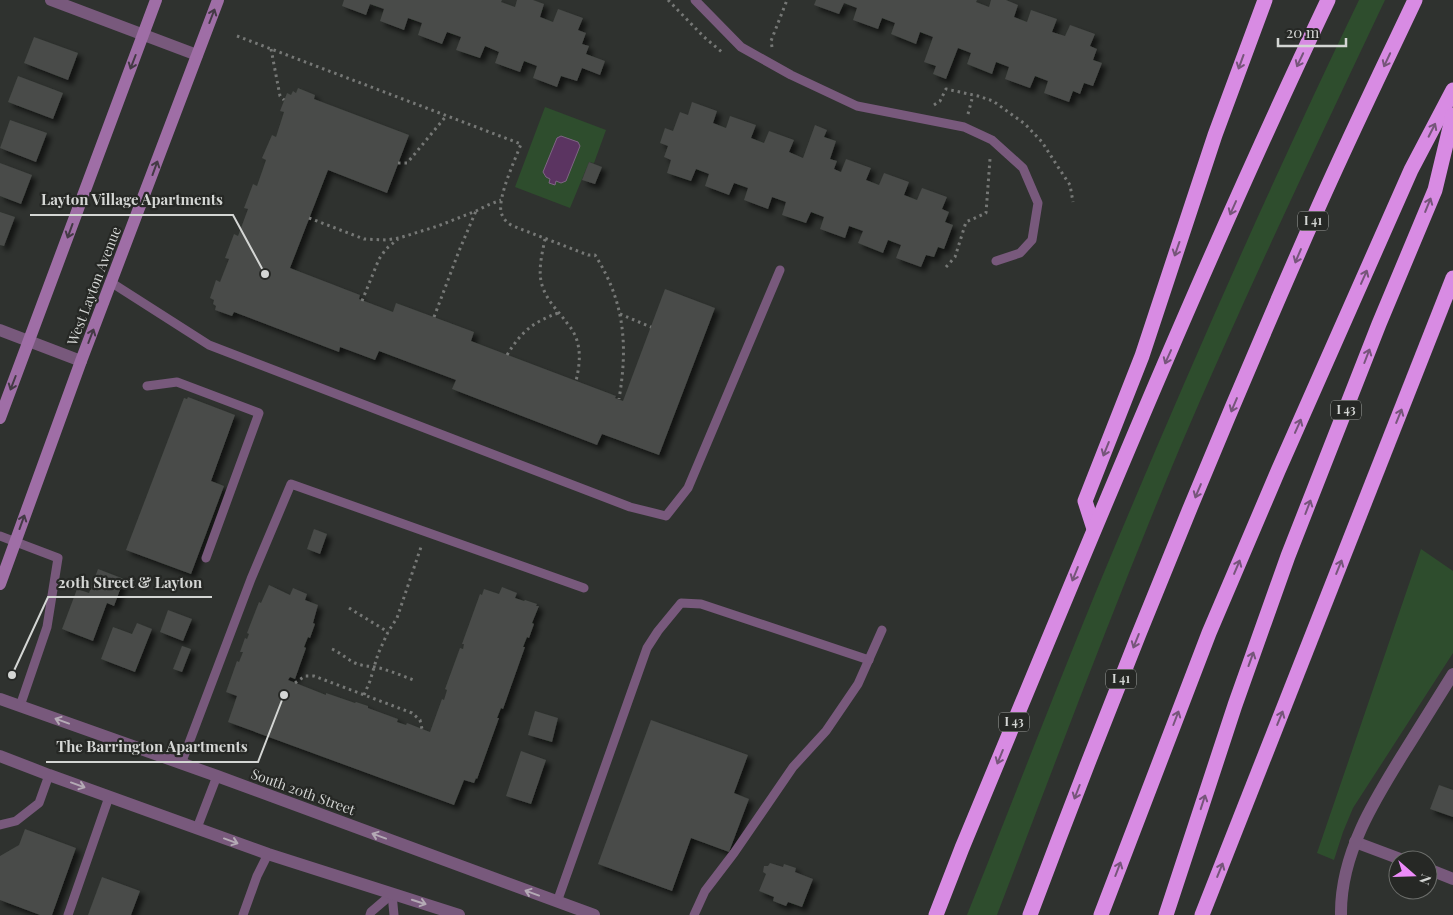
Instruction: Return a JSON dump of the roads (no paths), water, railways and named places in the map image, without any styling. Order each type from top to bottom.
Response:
[{"type":"highway","points":[[1094,530],[1085,500],[1142,356],[1215,135],[1265,0]]},
{"type":"highway","name":"I 43","points":[[936,915],[1143,412],[1264,138],[1328,0]]},
{"type":"highway","name":"I 41","points":[[1030,915],[1135,642],[1197,492],[1315,216],[1415,0]]},
{"type":"highway","points":[[1101,915],[1209,633],[1411,170],[1453,90]]},
{"type":"highway","name":"I 43","points":[[1166,915],[1235,705],[1288,556],[1379,324],[1435,190],[1453,115]]},
{"type":"highway","points":[[1202,915],[1453,278]]},
{"type":"main road","points":[[0,418],[156,0]]},
{"type":"main road","name":"West Layton Avenue","points":[[0,584],[81,361],[218,0]]},
{"type":"street","points":[[51,0],[197,55]]},
{"type":"street","points":[[0,330],[81,361]]},
{"type":"street","points":[[1341,915],[1343,883],[1355,842],[1385,782],[1453,674]]},
{"type":"street","name":"South 20th Street","points":[[0,699],[217,776],[594,915]]},
{"type":"street","points":[[0,756],[268,854],[459,915]]},
{"type":"street","points":[[1355,842],[1388,855]]},
{"type":"street","points":[[1438,873],[1453,879]]},
{"type":"lane","points":[[695,0],[741,47],[791,75],[857,106],[964,127],[992,140],[1023,168],[1038,203],[1032,240],[1020,253],[996,261]]},
{"type":"lane","points":[[112,283],[209,345],[630,507],[666,516],[688,488],[780,270]]},
{"type":"lane","points":[[147,386],[177,382],[259,413],[206,558]]},
{"type":"lane","points":[[181,764],[251,579],[291,484],[584,588]]},
{"type":"lane","points":[[0,536],[58,558],[47,627],[20,706]]},
{"type":"lane","points":[[557,902],[647,648],[681,603],[701,604],[869,660]]},
{"type":"lane","points":[[694,915],[705,891],[734,853],[793,767],[826,730],[858,684],[882,630]]},
{"type":"lane","points":[[0,825],[16,821],[39,803],[49,775]]},
{"type":"lane","points":[[197,828],[217,776]]},
{"type":"lane","points":[[68,915],[109,797]]},
{"type":"lane","points":[[243,915],[268,854]]},
{"type":"lane","points":[[370,915],[392,894]]},
{"type":"lane","points":[[392,894],[394,915]]},
{"type":"place","name":"Layton Village Apartments","points":[[265,274]]},
{"type":"place","name":"20th Street & Layton","points":[[12,675]]},
{"type":"place","name":"The Barrington Apartments","points":[[284,695]]}]
